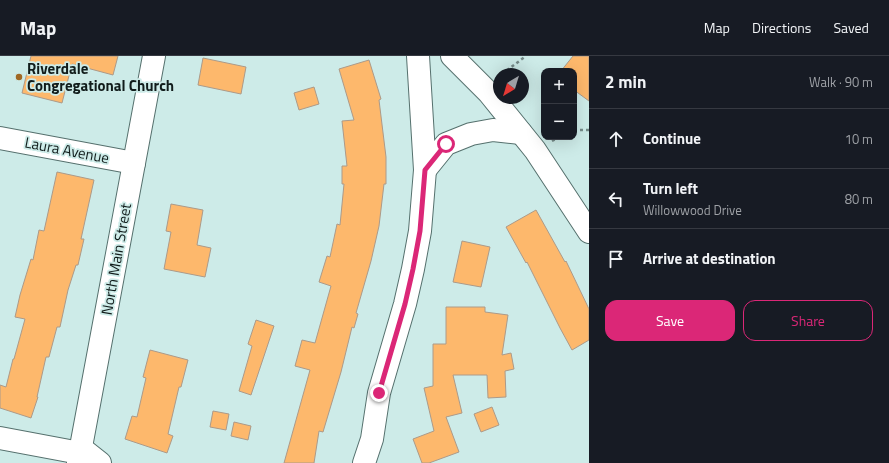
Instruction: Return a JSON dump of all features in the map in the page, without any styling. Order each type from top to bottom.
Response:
[{"type":"street","name":"North Main Street","points":[[80,455],[154,56]]},
{"type":"street","points":[[364,463],[372,439],[379,393],[405,304],[420,231],[425,170],[418,56]]},
{"type":"street","points":[[452,56],[489,93],[535,150],[589,232]]},
{"type":"street","points":[[425,170],[446,144],[471,134],[493,130],[521,133]]},
{"type":"street","name":"Laura Avenue","points":[[0,138],[134,163]]},
{"type":"street","points":[[0,438],[80,455],[100,463]]},
{"type":"street","points":[[372,439],[379,463]]},
{"type":"path","points":[[510,68],[526,56]]},
{"type":"path","points":[[577,130],[589,130]]},
{"type":"building","points":[[31,56],[118,56],[113,75],[72,64],[62,103],[22,93]]},
{"type":"building","points":[[573,56],[589,56],[589,101],[577,92],[577,68],[563,68]]},
{"type":"building","points":[[203,58],[246,67],[241,94],[198,85]]},
{"type":"building","points":[[369,60],[381,99],[379,100],[386,157],[386,184],[384,184],[379,226],[371,261],[356,313],[358,314],[354,328],[352,327],[341,372],[323,432],[319,431],[314,463],[284,463],[310,370],[295,366],[302,340],[315,343],[331,286],[319,282],[327,256],[330,257],[337,224],[340,225],[344,184],[342,184],[342,166],[347,166],[342,121],[354,120],[339,69]]},
{"type":"building","points":[[314,87],[319,104],[299,110],[294,93]]},
{"type":"building","points":[[57,172],[94,180],[81,239],[84,239],[78,265],[76,265],[68,290],[60,327],[57,327],[49,357],[46,357],[38,397],[31,418],[0,408],[0,385],[6,387],[25,319],[15,317],[31,259],[33,260],[39,230],[44,231]]},
{"type":"building","points":[[171,204],[203,210],[197,245],[211,248],[205,277],[164,269],[171,232],[166,231]]},
{"type":"building","points":[[536,210],[565,262],[566,261],[589,309],[589,340],[572,350],[527,262],[526,263],[506,227]]},
{"type":"building","points":[[462,241],[490,247],[481,287],[453,282]]},
{"type":"building","points":[[446,307],[485,307],[485,312],[508,315],[502,355],[511,353],[514,369],[505,371],[506,397],[488,398],[487,375],[453,375],[462,413],[446,417],[459,452],[429,463],[422,463],[413,439],[434,431],[424,388],[433,386],[433,344],[446,344]]},
{"type":"building","points":[[256,320],[274,326],[251,395],[239,391],[252,346],[248,344]]},
{"type":"building","points":[[150,350],[188,360],[181,387],[179,387],[168,434],[173,436],[167,453],[125,439],[132,416],[137,417],[146,378],[143,377]]},
{"type":"building","points":[[492,407],[499,425],[481,432],[474,414]]},
{"type":"building","points":[[213,411],[229,414],[226,430],[210,427]]},
{"type":"building","points":[[234,422],[251,426],[248,440],[231,436]]},
{"type":"place","name":"Riverdale Congregational Church","points":[[19,77]]},
{"type":"route","points":[[379,393],[405,304],[413,269],[420,231],[425,170],[446,144]]}]
